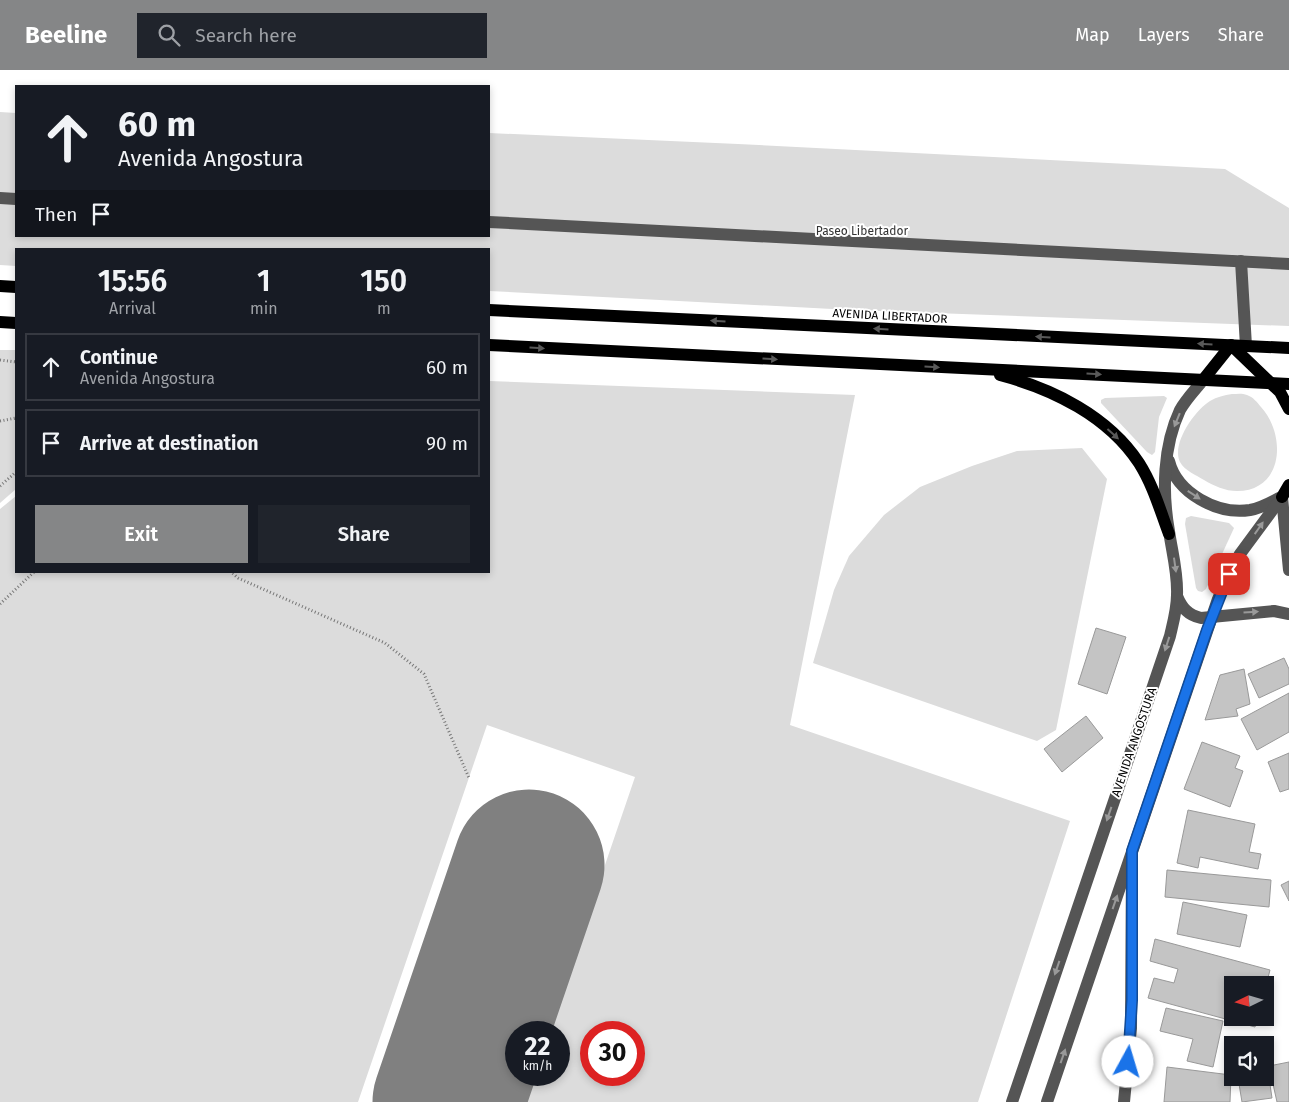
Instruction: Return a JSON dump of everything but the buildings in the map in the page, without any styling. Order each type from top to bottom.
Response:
[{"type":"main road","points":[[0,286],[15,287]]},
{"type":"main road","name":"AVENIDA LIBERTADOR","points":[[490,310],[1289,348]]},
{"type":"main road","points":[[0,322],[15,322]]},
{"type":"main road","points":[[1203,380],[1232,345],[1280,392],[1289,409]]},
{"type":"main road","points":[[490,346],[1289,384]]},
{"type":"main road","points":[[975,369],[1019,380],[1064,398],[1086,412],[1111,432],[1127,447],[1146,475],[1169,534]]},
{"type":"main road","points":[[1285,493],[1289,485]]},
{"type":"street","points":[[0,198],[15,199]]},
{"type":"street","points":[[490,222],[1289,264]]},
{"type":"street","points":[[1241,261],[1246,346]]},
{"type":"street","name":"AVENIDA ANGOSTURA","points":[[1012,1102],[1170,636],[1178,596],[1165,496],[1168,456],[1171,436],[1181,408],[1203,380]]},
{"type":"street","points":[[1168,456],[1171,471],[1179,483],[1188,492],[1201,500],[1218,506],[1234,510],[1248,510],[1261,507],[1285,493]]},
{"type":"street","points":[[1285,493],[1289,570]]},
{"type":"street","points":[[1047,1102],[1212,617],[1233,567],[1285,493]]},
{"type":"street","points":[[1178,596],[1181,604],[1189,613],[1201,618],[1274,610],[1289,614]]},
{"type":"street","points":[[1124,1102],[1132,1028],[1132,851]]},
{"type":"path","points":[[0,360],[15,362]]},
{"type":"path","points":[[0,421],[15,418]]},
{"type":"path","points":[[0,486],[15,473]]},
{"type":"path","points":[[0,604],[33,573]]},
{"type":"path","points":[[232,573],[238,578],[386,643],[424,674],[469,778]]},
{"type":"green space","name":"Paseo Libertador","points":[[0,112],[15,113],[15,237],[490,237],[490,133],[738,144],[1225,169],[1289,208],[1289,326],[851,310],[490,291],[490,248],[15,248],[15,266],[0,265]]},
{"type":"green space","points":[[0,350],[15,350],[15,490],[0,503]]},
{"type":"green space","points":[[490,381],[855,395],[790,725],[1070,821],[978,1102],[524,1102],[530,1086],[570,1086],[570,1021],[552,1021],[635,777],[487,725],[358,1102],[0,1102],[0,509],[15,497],[15,573],[490,573]]},
{"type":"green space","points":[[1232,394],[1247,395],[1258,403],[1275,432],[1277,446],[1276,460],[1272,472],[1264,482],[1252,489],[1237,491],[1216,486],[1191,472],[1182,465],[1178,455],[1179,446],[1186,428],[1204,405],[1221,396]]},
{"type":"green space","points":[[1164,396],[1167,398],[1159,417],[1155,452],[1152,455],[1101,403],[1101,400],[1105,398]]},
{"type":"green space","points":[[1082,448],[1107,479],[1056,730],[1037,741],[813,663],[834,590],[849,556],[884,515],[920,487],[972,466],[1017,451]]},
{"type":"green space","points":[[1191,516],[1229,523],[1234,528],[1206,589],[1202,592],[1196,588],[1185,524],[1186,518]]},
{"type":"runway","points":[[448,1102],[529,865]]},
{"type":"route","points":[[1128,1062],[1132,1028],[1132,851],[1207,630],[1229,574]]}]
